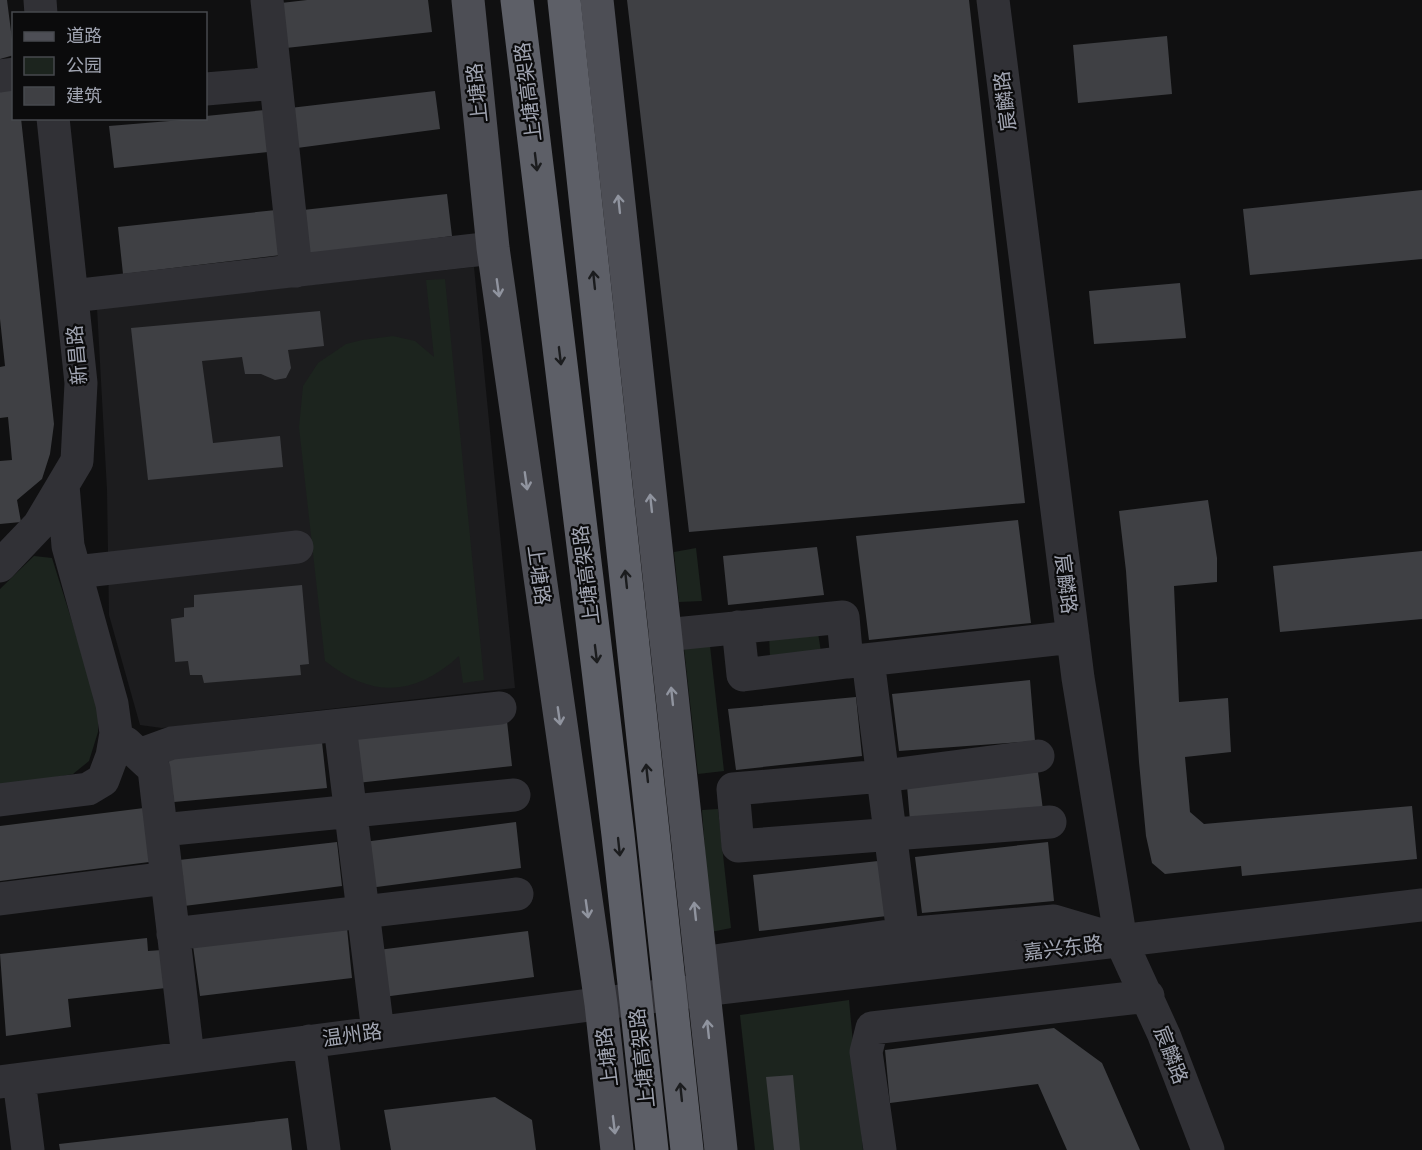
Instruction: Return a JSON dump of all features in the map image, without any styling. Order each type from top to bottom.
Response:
[{"type":"highway","name":"上塘高架路","points":[[517,0],[618,834],[652,1150]]},
{"type":"highway","name":"上塘高架路","points":[[564,0],[687,1150]]},
{"type":"main road","name":"上塘路","points":[[468,0],[493,248],[601,1004],[617,1150]]},
{"type":"main road","points":[[597,0],[721,1150]]},
{"type":"street","points":[[267,0],[296,271]]},
{"type":"street","name":"宸麟路","points":[[993,0],[1072,637],[1121,941],[1148,996],[1208,1150]]},
{"type":"street","points":[[207,89],[276,82]]},
{"type":"street","name":"新昌路","points":[[0,566],[39,525],[77,461],[81,383],[53,120]]},
{"type":"street","points":[[72,296],[493,248]]},
{"type":"street","points":[[63,485],[68,546],[112,704],[128,744],[154,769],[188,1057]]},
{"type":"street","points":[[76,572],[297,547]]},
{"type":"street","points":[[665,634],[843,616],[858,661],[883,777],[903,934]]},
{"type":"street","points":[[738,627],[743,675],[1072,637]]},
{"type":"street","points":[[128,744],[172,744],[500,708]]},
{"type":"street","points":[[340,726],[378,1032]]},
{"type":"street","points":[[0,800],[88,789],[103,780],[128,744]]},
{"type":"street","points":[[1038,756],[883,777],[734,789],[738,846],[1050,822]]},
{"type":"street","points":[[162,830],[514,795]]},
{"type":"street","points":[[0,899],[167,878]]},
{"type":"street","points":[[173,934],[517,894]]},
{"type":"street","name":"嘉兴东路","points":[[702,977],[1121,941],[1422,905]]},
{"type":"street","points":[[702,977],[903,934],[1054,921],[1121,941]]},
{"type":"street","name":"温州路","points":[[9,1081],[601,1004],[702,977]]},
{"type":"street","points":[[880,1150],[866,1053],[872,1028],[1148,996]]},
{"type":"street","points":[[309,1041],[324,1150]]},
{"type":"street","points":[[9,1081],[28,1150]]},
{"type":"shaded area","points":[[474,267],[515,688],[162,728],[140,725],[109,615],[107,490],[97,308]]},
{"type":"green space","points":[[445,279],[484,680],[463,683],[459,656],[426,679],[394,688],[377,687],[360,682],[325,661],[299,427],[303,386],[318,363],[346,344],[362,340],[393,336],[415,341],[434,357],[426,280]]},
{"type":"green space","points":[[696,548],[702,601],[679,602],[674,552]]},
{"type":"green space","points":[[34,556],[52,558],[98,704],[98,732],[89,761],[73,774],[0,787],[0,589]]},
{"type":"green space","points":[[818,633],[821,652],[770,657],[769,635]]},
{"type":"green space","points":[[710,646],[724,771],[698,774],[684,648]]},
{"type":"green space","points":[[718,809],[731,928],[711,932],[702,810]]},
{"type":"green space","points":[[849,1000],[863,1150],[755,1150],[740,1015]]},
{"type":"building","points":[[0,0],[7,0],[12,56],[0,59]]},
{"type":"building","points":[[307,0],[428,0],[432,32],[286,48],[281,3]]},
{"type":"building","points":[[627,0],[969,0],[1025,503],[689,532]]},
{"type":"building","points":[[1167,36],[1172,94],[1078,103],[1073,45]]},
{"type":"building","points":[[12,90],[12,120],[21,120],[54,424],[50,454],[42,479],[17,500],[21,522],[0,524],[0,461],[12,460],[8,417],[0,418],[0,367],[5,366],[0,319],[0,91]]},
{"type":"building","points":[[435,91],[440,129],[297,148],[290,108]]},
{"type":"building","points":[[265,110],[268,152],[114,168],[109,126],[207,120],[207,116]]},
{"type":"building","points":[[1422,190],[1422,259],[1250,275],[1243,209]]},
{"type":"building","points":[[447,194],[452,236],[310,255],[303,210]]},
{"type":"building","points":[[276,210],[281,255],[123,274],[118,227]]},
{"type":"building","points":[[1180,283],[1186,338],[1094,344],[1089,291]]},
{"type":"building","points":[[320,311],[324,346],[288,350],[291,368],[286,378],[275,380],[261,374],[245,374],[242,357],[202,361],[213,443],[280,436],[283,467],[148,480],[131,328]]},
{"type":"building","points":[[1208,500],[1217,558],[1217,582],[1174,586],[1179,702],[1228,698],[1231,752],[1185,757],[1190,812],[1204,824],[1412,806],[1417,859],[1242,876],[1241,866],[1165,874],[1152,863],[1146,836],[1139,762],[1126,571],[1119,511]]},
{"type":"building","points":[[1018,520],[1031,623],[869,640],[856,536]]},
{"type":"building","points":[[817,547],[824,595],[728,605],[723,556]]},
{"type":"building","points":[[1422,551],[1422,619],[1280,632],[1273,566]]},
{"type":"building","points":[[302,585],[309,664],[300,665],[301,675],[204,683],[202,675],[190,675],[188,661],[175,662],[171,619],[184,617],[184,608],[194,607],[194,595]]},
{"type":"building","points":[[1030,680],[1035,741],[899,751],[892,694]]},
{"type":"building","points":[[856,697],[862,756],[736,770],[728,709]]},
{"type":"building","points":[[507,721],[512,766],[357,783],[352,738]]},
{"type":"building","points":[[322,742],[327,788],[174,802],[168,758]]},
{"type":"building","points":[[1038,772],[1043,810],[910,821],[907,786]]},
{"type":"building","points":[[152,807],[157,861],[0,881],[0,826]]},
{"type":"building","points":[[516,822],[521,868],[369,888],[364,842]]},
{"type":"building","points":[[337,842],[342,886],[184,906],[179,860]]},
{"type":"building","points":[[1048,842],[1054,901],[922,913],[915,857]]},
{"type":"building","points":[[878,861],[887,916],[759,931],[753,875]]},
{"type":"building","points":[[347,928],[352,978],[200,996],[193,946]]},
{"type":"building","points":[[528,931],[534,977],[383,997],[378,950]]},
{"type":"building","points":[[147,938],[148,951],[162,950],[166,988],[68,999],[71,1027],[6,1036],[0,954]]},
{"type":"building","points":[[1054,1028],[1102,1063],[1140,1150],[1067,1150],[1038,1084],[890,1103],[885,1050]]},
{"type":"building","points":[[793,1075],[800,1150],[774,1150],[766,1077]]},
{"type":"building","points":[[495,1097],[532,1120],[536,1150],[391,1150],[384,1110]]},
{"type":"building","points":[[288,1118],[292,1150],[60,1150],[59,1144]]}]
